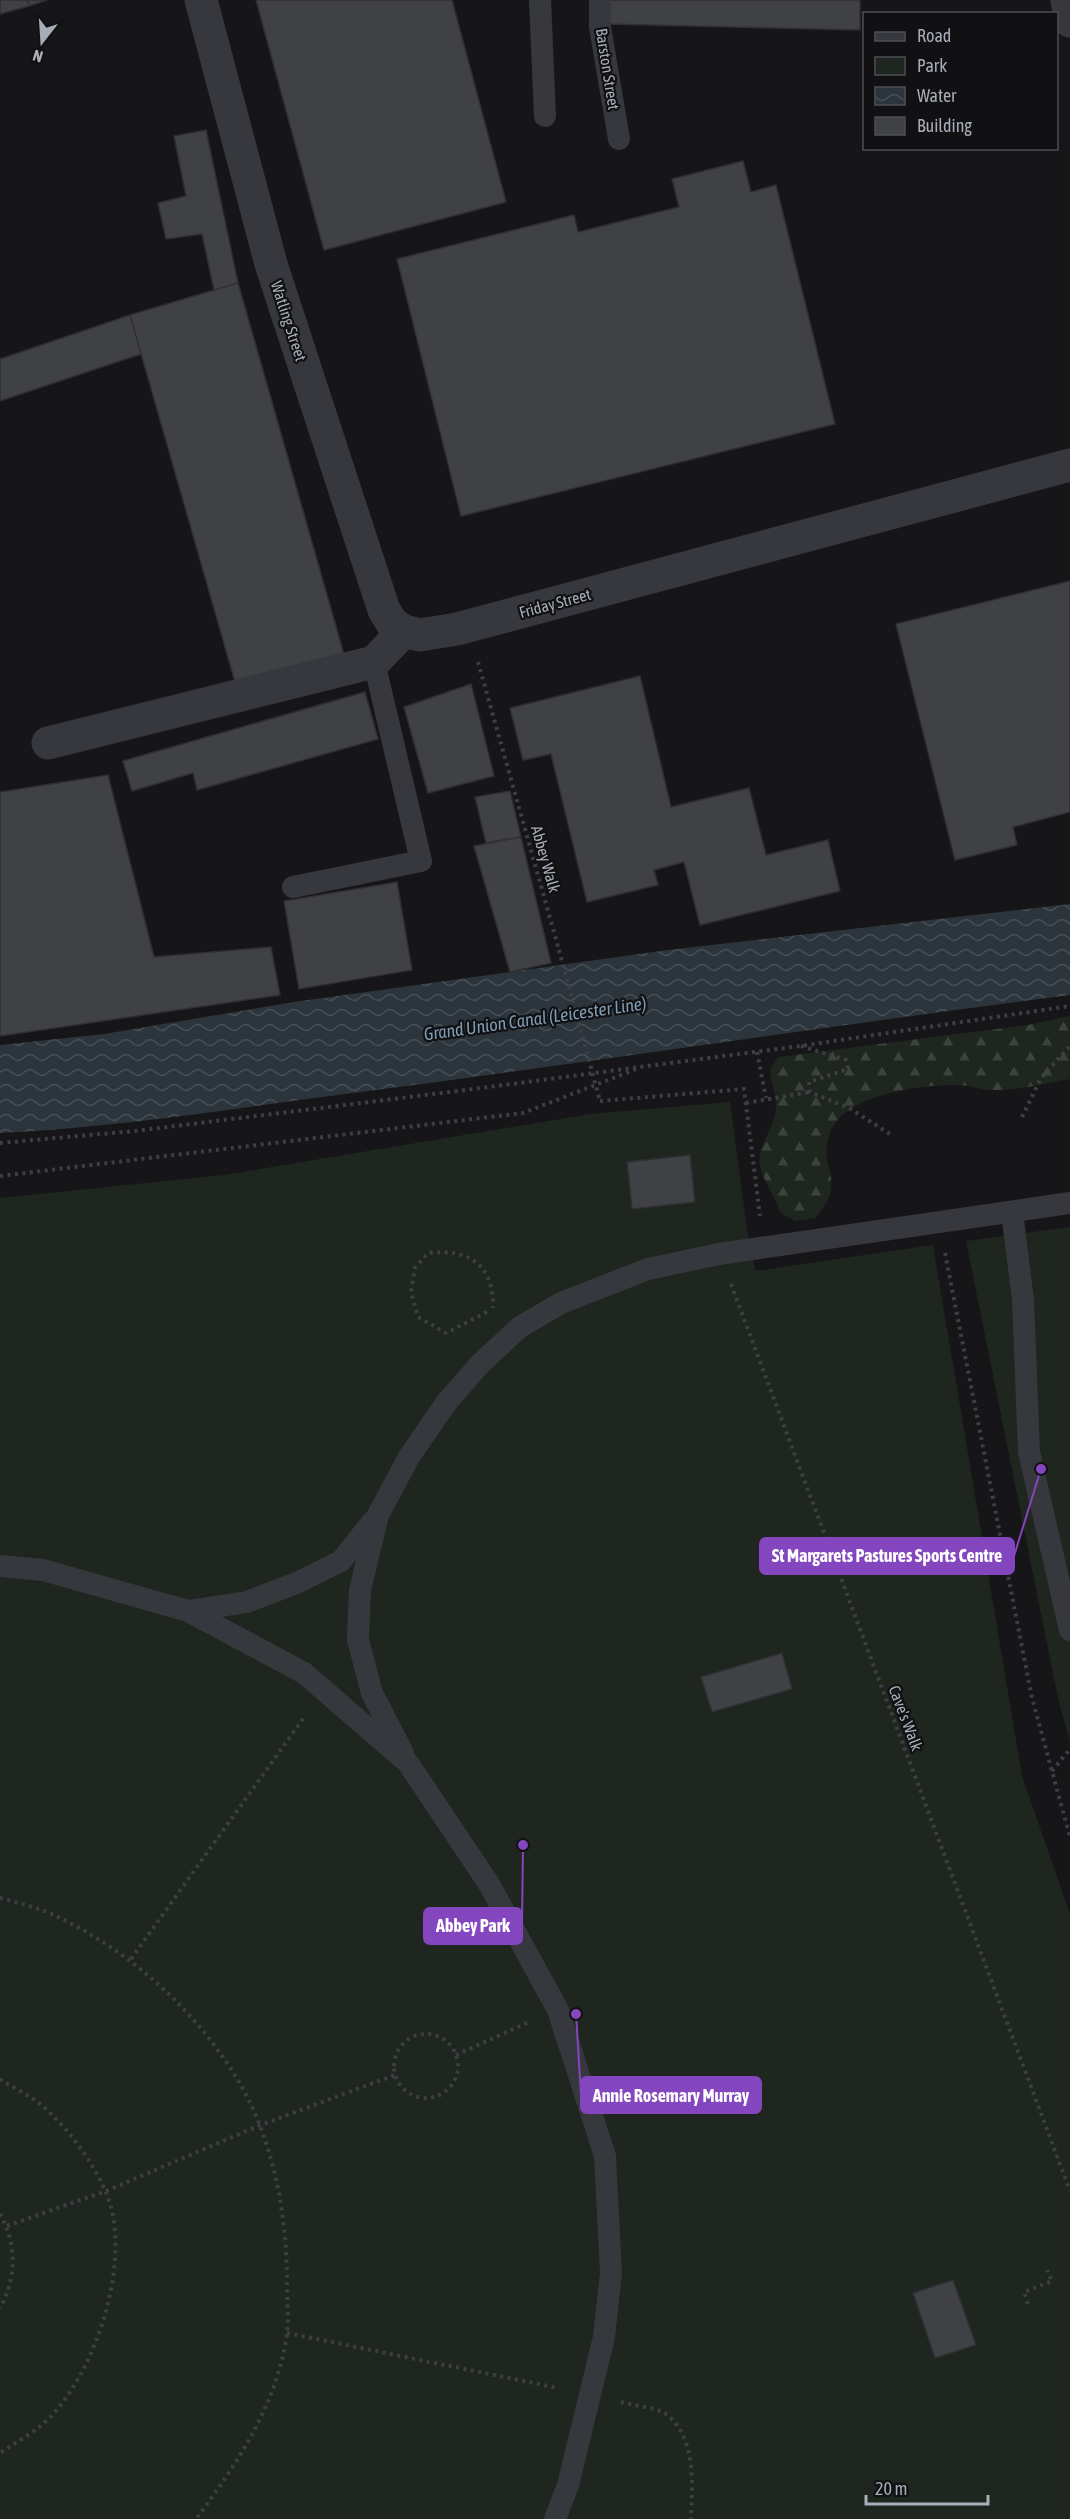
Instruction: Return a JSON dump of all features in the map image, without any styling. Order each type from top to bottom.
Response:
[{"type":"street","name":"Watling Street","points":[[201,0],[284,306],[384,610],[392,623],[404,631]]},
{"type":"street","points":[[1067,0],[1070,21]]},
{"type":"street","name":"Friday Street","points":[[404,631],[420,635],[457,629],[1070,465]]},
{"type":"street","points":[[48,743],[374,662],[404,631]]},
{"type":"lane","points":[[540,0],[545,116]]},
{"type":"lane","name":"Barston Street","points":[[600,0],[600,27],[619,139]]},
{"type":"lane","points":[[293,887],[421,861],[374,662]]},
{"type":"lane","points":[[188,1611],[247,1602],[299,1582],[341,1561],[378,1515],[409,1456],[446,1403],[481,1363],[520,1327],[561,1303],[648,1269],[720,1254],[1070,1203]]},
{"type":"lane","points":[[1012,1212],[1023,1300],[1029,1452],[1070,1630]]},
{"type":"lane","points":[[378,1515],[360,1590],[358,1640],[372,1693],[408,1763],[489,1884],[558,2010],[605,2156],[611,2273],[604,2337],[592,2395],[568,2485],[555,2519]]},
{"type":"lane","points":[[0,1566],[43,1570],[188,1611],[304,1673],[408,1763]]},
{"type":"path","name":"Abbey Walk","points":[[457,629],[476,654],[600,1101],[744,1089],[746,1103]]},
{"type":"path","points":[[0,1143],[135,1131],[757,1052],[1070,1006]]},
{"type":"path","points":[[800,1046],[846,1060],[848,1069],[809,1082],[810,1092]]},
{"type":"path","points":[[1022,1117],[1041,1078],[1070,1046]]},
{"type":"path","points":[[757,1052],[766,1098]]},
{"type":"path","points":[[0,1176],[523,1113],[645,1065]]},
{"type":"path","points":[[765,1248],[746,1103],[810,1092],[849,1108],[890,1134]]},
{"type":"path","points":[[939,1223],[1032,1698],[1070,1837]]},
{"type":"path","points":[[428,1253],[460,1253],[472,1258],[487,1273],[492,1286],[493,1309],[446,1333],[432,1327],[418,1317],[411,1292],[415,1268],[428,1253]]},
{"type":"path","name":"Cave's Walk","points":[[720,1254],[1070,2191]]},
{"type":"path","points":[[493,1309],[520,1327]]},
{"type":"path","points":[[131,1959],[324,1689]]},
{"type":"path","points":[[1052,1772],[1070,1749]]},
{"type":"path","points":[[0,1898],[55,1915],[131,1959],[170,1996],[210,2041],[239,2082],[272,2166],[288,2261],[287,2333],[273,2390],[235,2468],[196,2519]]},
{"type":"path","points":[[456,2055],[558,2010]]},
{"type":"path","points":[[429,2034],[440,2038],[449,2044],[456,2055],[456,2077],[451,2087],[434,2097],[423,2098],[412,2095],[399,2085],[395,2075],[394,2061],[405,2042],[414,2036],[429,2034]]},
{"type":"path","points":[[7,2226],[106,2191],[258,2126],[395,2075]]},
{"type":"path","points":[[0,2079],[45,2108],[79,2146],[106,2191],[113,2224],[115,2255],[110,2295],[99,2337],[83,2374],[45,2422],[0,2453]]},
{"type":"path","points":[[0,2214],[7,2226],[14,2250],[13,2269],[7,2295],[0,2308]]},
{"type":"path","points":[[1028,2304],[1024,2292],[1052,2281],[1047,2270]]},
{"type":"path","points":[[287,2333],[592,2395],[666,2414],[686,2441],[692,2470],[691,2519]]},
{"type":"green space","points":[[1070,1016],[1070,1079],[1006,1090],[941,1085],[885,1094],[867,1101],[851,1109],[838,1120],[830,1133],[827,1156],[831,1184],[825,1205],[815,1218],[795,1221],[781,1213],[763,1175],[760,1162],[760,1154],[775,1114],[776,1102],[770,1069],[778,1057],[1028,1025]]},
{"type":"green space","points":[[730,1102],[750,1251],[756,1271],[933,1245],[1022,1776],[1070,1914],[1070,2519],[0,2519],[0,1198],[224,1175],[590,1114]]},
{"type":"green space","points":[[1070,1227],[1070,1742],[1058,1698],[966,1241]]},
{"type":"water","name":"Grand Union Canal (Leicester Line)","points":[[1070,904],[1070,995],[172,1117],[43,1131],[0,1133],[0,1045],[104,1034],[294,1002],[668,950]]},
{"type":"building","points":[[0,0],[28,0],[29,6],[0,14]]},
{"type":"building","points":[[28,0],[47,0],[29,6]]},
{"type":"building","points":[[256,0],[452,0],[506,202],[324,250]]},
{"type":"building","points":[[607,0],[860,0],[860,30],[606,24]]},
{"type":"building","points":[[206,130],[238,283],[214,290],[202,234],[166,239],[158,203],[186,196],[174,136]]},
{"type":"building","points":[[743,161],[751,192],[776,185],[835,424],[461,516],[397,259],[574,215],[578,232],[679,207],[672,179]]},
{"type":"building","points":[[238,283],[345,658],[237,689],[130,315]]},
{"type":"building","points":[[130,315],[141,354],[0,401],[0,359]]},
{"type":"building","points":[[1070,581],[1070,812],[1013,827],[1017,845],[955,860],[896,624]]},
{"type":"building","points":[[640,676],[671,807],[749,788],[766,855],[828,840],[840,891],[700,925],[684,862],[654,870],[658,885],[587,902],[551,754],[523,760],[510,708]]},
{"type":"building","points":[[471,684],[494,776],[428,793],[404,707]]},
{"type":"building","points":[[365,692],[378,739],[197,790],[193,773],[132,791],[123,761]]},
{"type":"building","points":[[108,775],[154,957],[271,947],[280,995],[0,1036],[0,792]]},
{"type":"building","points":[[510,791],[521,837],[486,843],[475,797]]},
{"type":"building","points":[[521,837],[551,963],[510,972],[474,846]]},
{"type":"building","points":[[397,882],[412,970],[299,989],[284,901]]},
{"type":"building","points":[[690,1155],[695,1202],[632,1209],[627,1162]]},
{"type":"building","points":[[782,1653],[792,1689],[712,1712],[701,1677]]},
{"type":"building","points":[[953,2280],[976,2345],[935,2358],[913,2293]]},
{"type":"place","name":"St Margarets Pastures Sports Centre","points":[[1041,1469]]},
{"type":"place","name":"Abbey Park","points":[[523,1845]]},
{"type":"place","name":"Annie Rosemary Murray","points":[[576,2014]]}]
